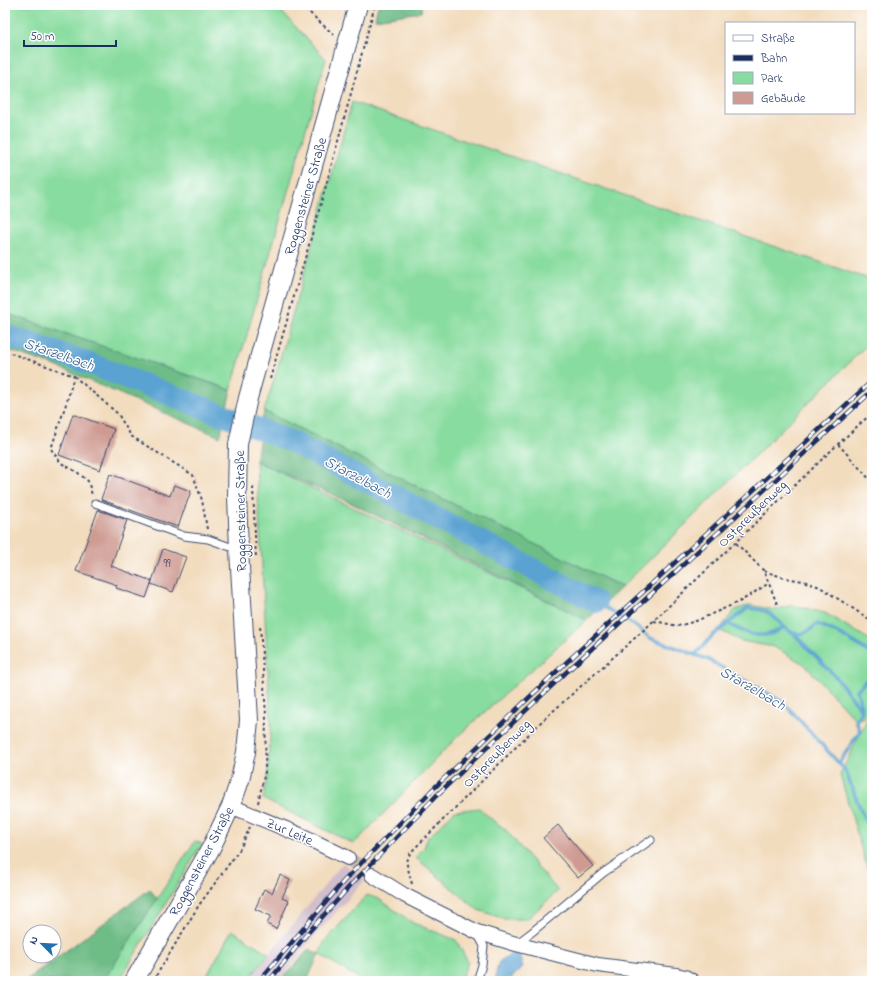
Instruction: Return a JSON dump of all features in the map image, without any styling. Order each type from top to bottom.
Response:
[{"type":"street","name":"Roggensteiner Straße","points":[[134,981],[211,848],[232,806],[240,780],[246,752],[249,720],[239,550],[237,496],[238,444],[248,398],[358,5]]},
{"type":"street","name":"Zur Leite","points":[[232,806],[305,837],[348,858]]},
{"type":"street","points":[[372,875],[404,895],[477,932],[516,944],[598,965],[671,978],[685,977],[692,981]]},
{"type":"lane","points":[[95,504],[184,536],[208,539],[239,550]]},
{"type":"lane","points":[[516,944],[603,873],[651,840]]},
{"type":"lane","points":[[477,932],[484,946],[482,965],[477,981]]},
{"type":"path","points":[[301,5],[332,35],[348,40]]},
{"type":"path","points":[[268,386],[375,5]]},
{"type":"path","points":[[5,351],[74,376],[118,414],[131,436],[193,476],[202,500],[208,539]]},
{"type":"path","points":[[74,376],[51,449],[61,463],[77,472],[88,481],[95,504]]},
{"type":"path","name":"Ostpreußenweg","points":[[404,895],[413,888],[406,862],[411,852],[542,721],[636,638],[872,413]]},
{"type":"path","points":[[838,444],[872,480]]},
{"type":"path","points":[[736,543],[764,571],[777,604]]},
{"type":"path","points":[[764,571],[820,587],[872,621]]},
{"type":"path","points":[[654,621],[678,626],[696,622],[741,601],[769,583]]},
{"type":"path","points":[[153,981],[199,905],[240,849],[254,816]]},
{"type":"shaded area","points":[[343,863],[365,880],[311,940],[279,981],[247,981]]},
{"type":"green space","points":[[5,5],[271,5],[277,7],[326,59],[231,390],[5,313]]},
{"type":"green space","points":[[378,5],[422,5],[421,12],[375,19]]},
{"type":"green space","points":[[352,102],[872,280],[872,340],[622,587],[264,411],[275,377]]},
{"type":"green space","points":[[5,313],[231,390],[220,437],[53,365],[5,349]]},
{"type":"green space","points":[[264,411],[622,587],[587,620],[351,503],[256,461]]},
{"type":"green space","points":[[256,461],[587,620],[458,736],[354,844],[263,799],[267,779],[271,724]]},
{"type":"green space","points":[[750,605],[775,610],[792,605],[825,613],[872,641],[872,703],[864,717],[856,720],[804,664],[774,647],[741,641],[719,630],[735,610]]},
{"type":"green space","points":[[872,709],[872,885],[840,775]]},
{"type":"green space","points":[[479,808],[504,828],[558,891],[527,919],[505,919],[478,910],[415,857],[424,848],[428,837],[455,811]]},
{"type":"green space","points":[[195,841],[202,844],[119,981],[103,981]]},
{"type":"green space","points":[[150,889],[157,899],[103,981],[25,981],[48,964],[62,964],[62,954]]},
{"type":"green space","points":[[367,895],[379,899],[413,923],[456,940],[468,962],[460,981],[366,981],[361,980],[319,954],[325,941]]},
{"type":"green space","points":[[232,930],[269,954],[247,981],[204,981]]},
{"type":"green space","points":[[309,949],[319,954],[307,981],[280,981]]},
{"type":"water","points":[[512,952],[519,954],[523,967],[508,981],[495,977],[499,962]]},
{"type":"building","points":[[73,414],[114,429],[100,470],[59,455]]},
{"type":"building","points":[[110,474],[170,496],[174,485],[191,491],[178,527],[102,500],[101,499]]},
{"type":"building","points":[[98,510],[127,520],[111,566],[152,581],[146,598],[116,588],[117,585],[76,571]]},
{"type":"building","points":[[163,549],[186,557],[173,592],[151,584]]},
{"type":"building","points":[[558,825],[593,866],[578,878],[543,838]]},
{"type":"building","points":[[280,875],[290,880],[282,898],[289,901],[276,929],[267,924],[271,916],[255,909],[264,889],[272,893]]},
{"type":"waterway","name":"Starzelbach","points":[[5,335],[88,363],[290,441],[596,602]]},
{"type":"waterway","name":"Starzelbach","points":[[596,602],[634,625],[650,638],[707,659],[783,702],[845,770],[872,838]]},
{"type":"waterway","name":"Starzelbach","points":[[695,655],[712,636],[748,608],[767,612],[793,633],[798,634],[806,632],[817,624],[857,644],[870,653],[872,660]]},
{"type":"waterway","name":"Starzelbach","points":[[728,624],[742,631],[756,635],[777,632],[784,627]]},
{"type":"waterway","name":"Starzelbach","points":[[793,633],[836,677],[862,711]]},
{"type":"waterway","name":"Starzelbach","points":[[839,763],[860,731],[856,720],[862,711],[857,690],[872,674]]},
{"type":"tunnel","points":[[348,858],[372,875]]},
{"type":"railway","points":[[259,981],[343,882],[431,791],[556,672],[872,381]]},
{"type":"railway","points":[[269,981],[306,935],[349,887],[436,796],[561,677],[872,391]]}]
